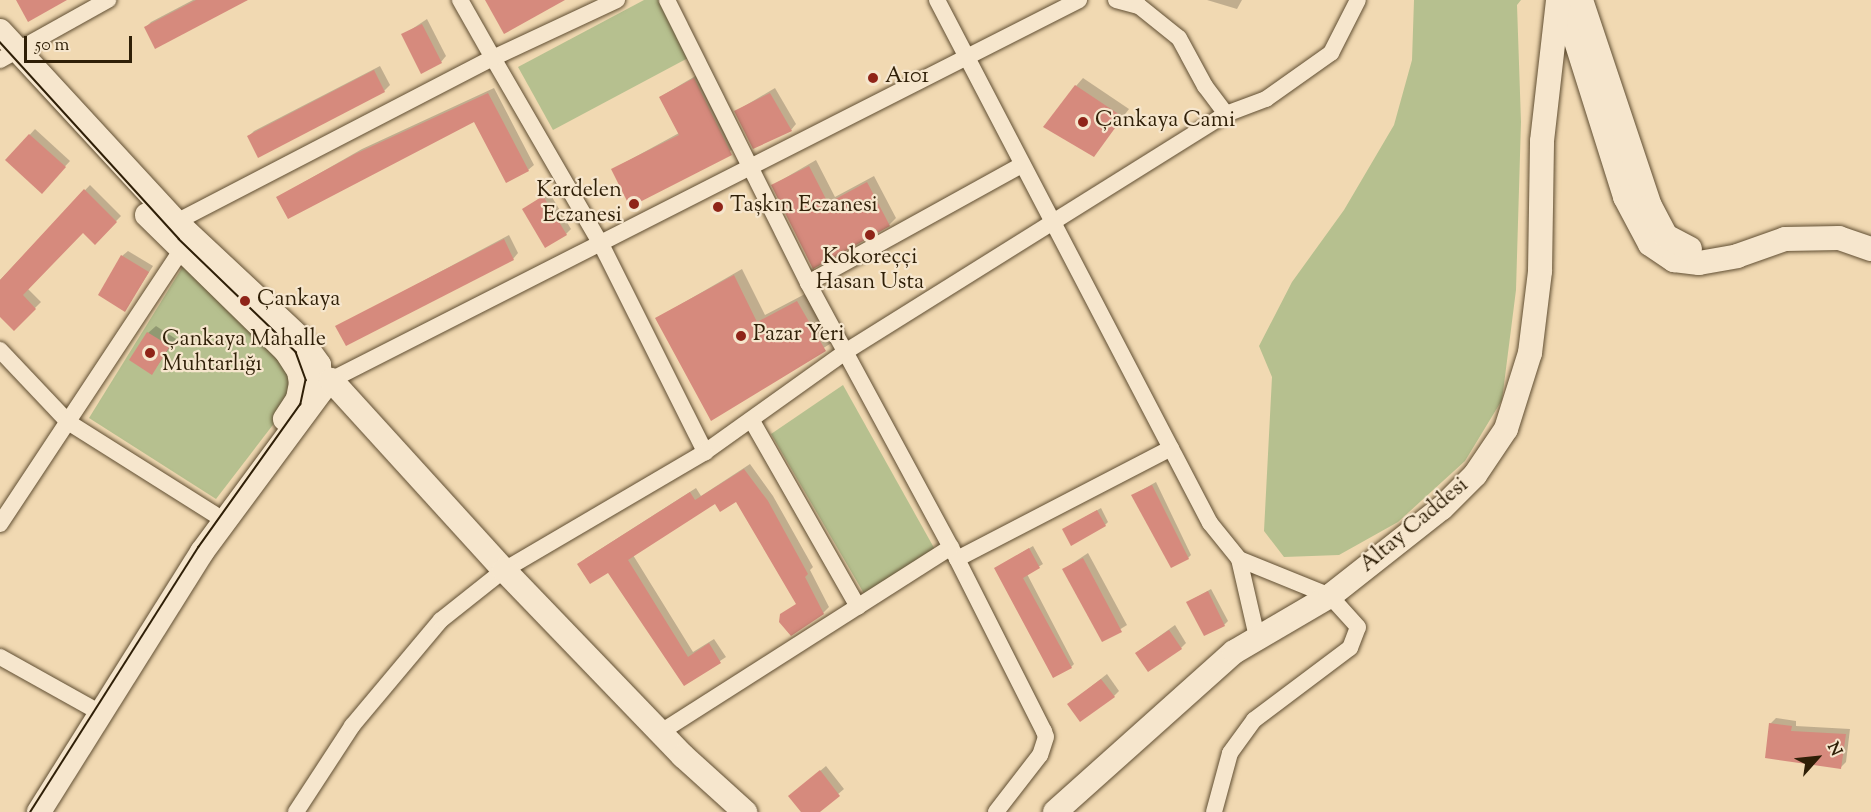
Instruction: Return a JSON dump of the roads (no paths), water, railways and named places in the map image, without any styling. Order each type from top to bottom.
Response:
[{"type":"main road","name":"Altay Caddesi","points":[[1055,812],[1234,652],[1330,596],[1442,508],[1475,475],[1506,429],[1530,353],[1540,272],[1542,141],[1558,0]]},
{"type":"main road","points":[[1563,0],[1625,197],[1650,243],[1674,260],[1699,263],[1737,256],[1785,239],[1839,238],[1871,249]]},
{"type":"main road","points":[[1581,0],[1650,206],[1666,236],[1682,247],[1703,250],[1780,224],[1829,225],[1871,231]]},
{"type":"main road","points":[[0,31],[4,58],[181,251],[286,351],[299,371],[317,381],[661,732],[745,812]]},
{"type":"main road","points":[[4,58],[299,337],[319,365],[317,381],[321,391],[214,534],[39,812]]},
{"type":"main road","points":[[21,812],[214,514],[298,399],[317,381]]},
{"type":"street","points":[[4,58],[108,0]]},
{"type":"street","points":[[460,0],[601,244],[705,452]]},
{"type":"street","points":[[0,524],[181,251],[176,222],[493,58],[617,0]]},
{"type":"street","points":[[667,0],[808,283],[954,553],[1046,738],[1040,755],[996,812]]},
{"type":"street","points":[[937,0],[1210,523],[1239,559],[1257,637]]},
{"type":"street","points":[[317,381],[601,244],[965,55],[1079,0]]},
{"type":"street","points":[[1116,0],[1139,6],[1179,38],[1205,86],[1226,114]]},
{"type":"street","points":[[296,812],[387,681],[441,620],[504,570],[705,452],[752,421],[845,352],[1054,224],[1226,114],[1266,99],[1331,53],[1358,0]]},
{"type":"street","points":[[808,283],[1022,165]]},
{"type":"street","points":[[4,361],[68,422],[214,514]]},
{"type":"street","points":[[752,421],[858,607]]},
{"type":"street","points":[[661,732],[858,607],[954,553],[1171,448]]},
{"type":"street","points":[[1214,812],[1230,753],[1254,720],[1337,659],[1357,635],[1358,627],[1330,596],[1239,559]]},
{"type":"street","points":[[0,657],[90,707]]},
{"type":"tram line","points":[[0,42],[179,239],[296,352],[306,380],[301,404],[199,547],[31,812]]},
{"type":"place","name":"A101","points":[[873,78]]},
{"type":"place","name":"Çankaya Cami","points":[[1083,122]]},
{"type":"place","name":"Kardelen Eczanesi","points":[[634,204]]},
{"type":"place","name":"Taşkın Eczanesi","points":[[718,207]]},
{"type":"place","name":"Kokoreççi Hasan Usta","points":[[870,235]]},
{"type":"place","name":"Çankaya","points":[[245,301]]},
{"type":"place","name":"Pazar Yeri","points":[[741,336]]},
{"type":"place","name":"Çankaya Mahalle Muhtarlığı","points":[[150,353]]}]
